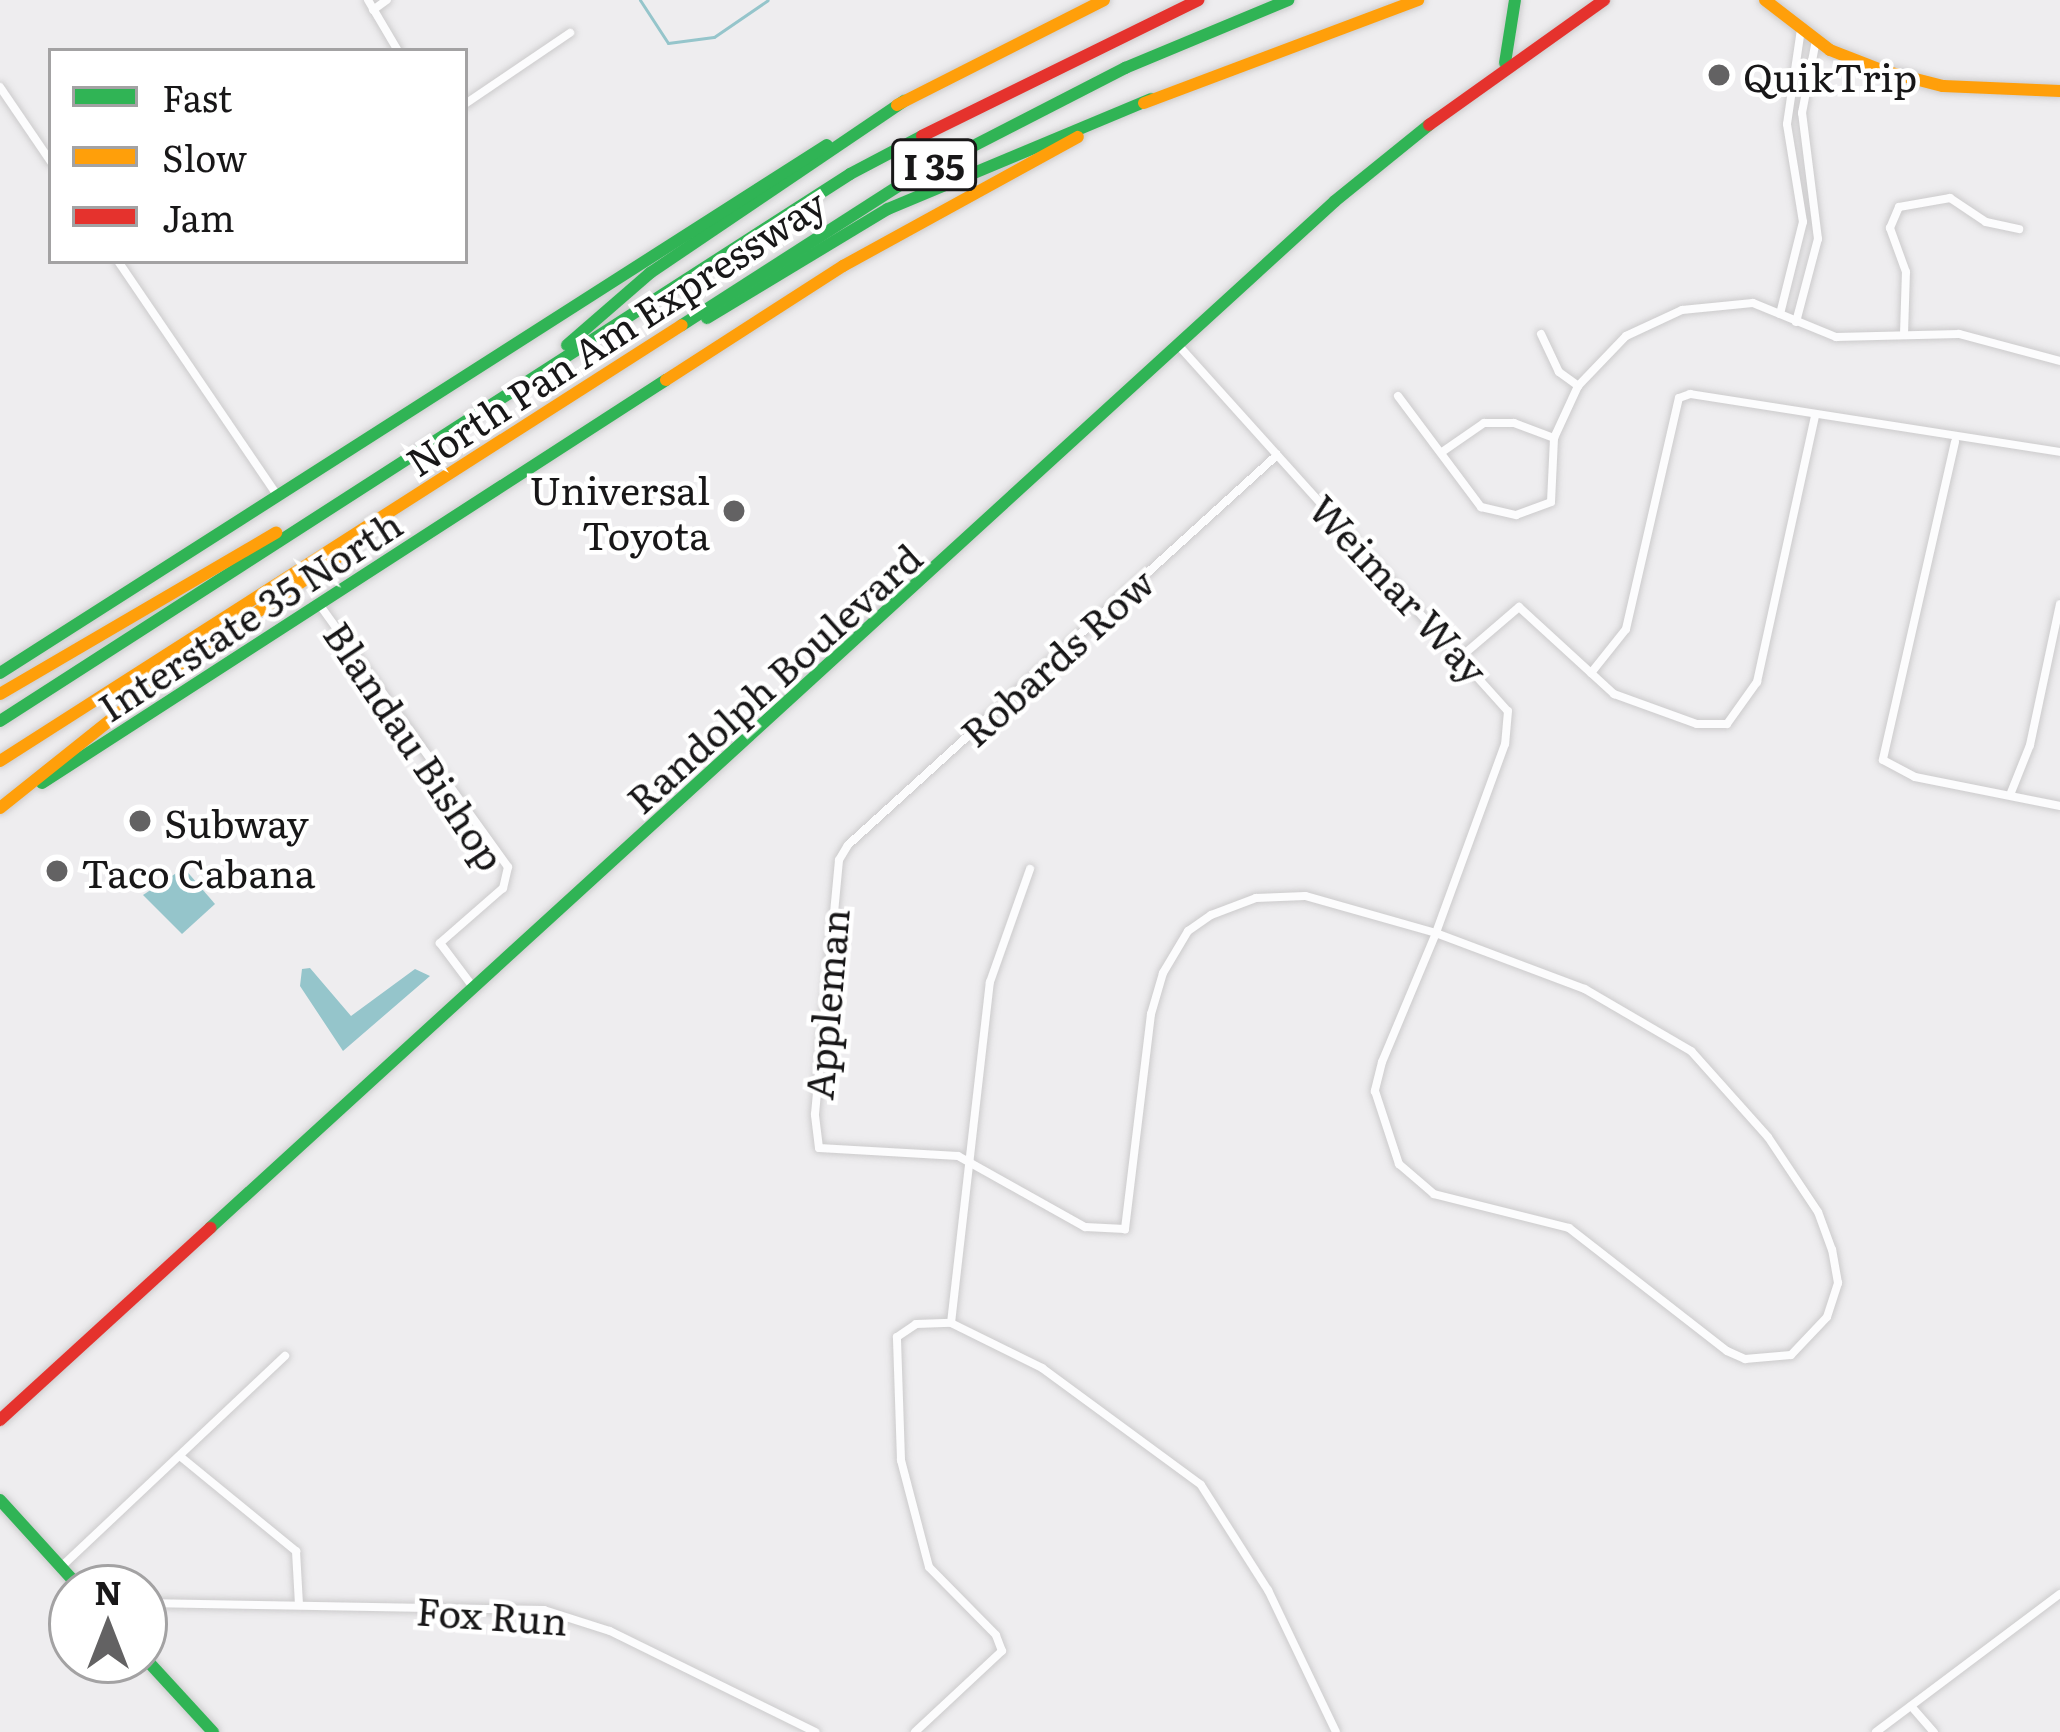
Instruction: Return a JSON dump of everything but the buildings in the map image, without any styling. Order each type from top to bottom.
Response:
[{"type":"main road","name":"Interstate 35 North","points":[[0,673],[904,101],[1104,0]]},
{"type":"main road","name":"North Pan Am Expressway","points":[[0,721],[883,155],[1198,0]]},
{"type":"main road","name":"North Pan Am Expressway","points":[[0,761],[911,178],[1125,68],[1288,0]]},
{"type":"main road","name":"Interstate 35 North","points":[[0,809],[844,266],[998,174],[1151,99],[1418,0]]},
{"type":"main road","points":[[1505,64],[1515,0]]},
{"type":"main road","name":"Randolph Boulevard","points":[[0,1420],[1335,201],[1505,64],[1604,0]]},
{"type":"main road","points":[[1765,0],[1816,40],[1943,86],[2060,91]]},
{"type":"main road","points":[[604,374],[888,209],[1151,99]]},
{"type":"main road","points":[[525,382],[650,273],[904,101]]},
{"type":"main road","points":[[0,809],[174,669],[467,464]]},
{"type":"main road","points":[[0,694],[384,475]]},
{"type":"main road","points":[[0,1500],[58,1564]]},
{"type":"main road","points":[[166,1684],[203,1728]]},
{"type":"street","points":[[387,0],[370,5],[396,48]]},
{"type":"street","points":[[1780,314],[1803,222],[1787,124],[1801,29]]},
{"type":"street","points":[[468,102],[570,33]]},
{"type":"street","points":[[1796,322],[1818,239],[1802,113],[1816,40]]},
{"type":"street","points":[[0,87],[48,158]]},
{"type":"street","points":[[1904,334],[1906,272],[1890,228],[1899,207],[1950,198],[1986,222],[2019,229]]},
{"type":"street","points":[[120,264],[279,498]]},
{"type":"street","points":[[1399,396],[1481,506],[1497,514],[1546,510],[1554,438],[1578,386],[1626,336],[1682,310],[1739,302],[1836,338],[1904,334],[1985,339],[2060,361]]},
{"type":"street","points":[[1541,334],[1558,372],[1578,386]]},
{"type":"street","name":"Weimar Way","points":[[1179,346],[1503,700],[1509,722],[1436,933]]},
{"type":"street","points":[[1591,673],[1626,629],[1679,398],[1690,394],[1955,442],[2060,452]]},
{"type":"street","points":[[1463,655],[1519,607],[1614,694],[1712,727],[1738,716],[1769,640],[1815,416]]},
{"type":"street","points":[[1442,452],[1484,423],[1514,423],[1554,438]]},
{"type":"street","points":[[1955,442],[1883,760],[1915,777],[2060,806]]},
{"type":"street","name":"Robards Row","points":[[839,860],[1276,455]]},
{"type":"street","name":"Blandau Bishop","points":[[320,604],[508,867],[503,888],[440,943],[474,988]]},
{"type":"street","points":[[2010,795],[2030,745],[2060,604]]},
{"type":"street","name":"Appleman","points":[[839,860],[815,1114],[820,1148],[972,1159]]},
{"type":"street","points":[[952,1323],[990,982],[1030,869]]},
{"type":"street","points":[[972,1159],[1085,1227],[1125,1229],[1151,1014],[1188,932],[1224,908],[1288,895],[1436,933],[1585,989],[1691,1051],[1768,1137],[1818,1212],[1835,1262],[1832,1305],[1817,1333],[1791,1355],[1745,1359],[1712,1342],[1569,1228],[1453,1201],[1416,1183],[1384,1135],[1376,1091],[1436,933]]},
{"type":"street","points":[[915,1732],[1002,1651],[996,1635],[929,1567],[901,1460],[896,1337],[916,1324],[952,1323],[1042,1368],[1201,1485],[1268,1590],[1336,1732]]},
{"type":"street","points":[[66,1564],[285,1356]]},
{"type":"street","points":[[181,1457],[296,1551],[299,1605]]},
{"type":"street","points":[[1876,1732],[2060,1594]]},
{"type":"street","name":"Fox Run","points":[[168,1603],[566,1615],[809,1730]]},
{"type":"street","points":[[1911,1706],[1934,1732]]},
{"type":"water","points":[[184,868],[215,904],[182,934],[143,895]]},
{"type":"water","points":[[310,968],[351,1016],[415,969],[430,976],[343,1051],[300,986],[302,969]]},
{"type":"waterway","points":[[640,0],[668,43],[714,37],[768,0]]},
{"type":"traffic: fast","points":[[682,325],[911,178],[1125,68],[1288,0]]},
{"type":"traffic: fast","points":[[1505,63],[1515,0]]},
{"type":"traffic: fast","points":[[707,318],[888,209],[1151,99]]},
{"type":"traffic: fast","points":[[567,345],[650,273],[904,101]]},
{"type":"traffic: fast","points":[[210,1228],[1335,201],[1429,125]]},
{"type":"traffic: fast","points":[[0,721],[850,174],[922,136]]},
{"type":"traffic: fast","points":[[0,673],[827,145]]},
{"type":"traffic: fast","points":[[42,783],[666,380]]},
{"type":"traffic: fast","points":[[0,1500],[58,1564]]},
{"type":"traffic: fast","points":[[168,1683],[213,1732]]},
{"type":"traffic: slow","points":[[897,105],[1104,0]]},
{"type":"traffic: slow","points":[[1144,103],[1418,0]]},
{"type":"traffic: slow","points":[[1765,0],[1830,50],[1884,71],[1943,86],[2060,91]]},
{"type":"traffic: slow","points":[[666,380],[843,266],[1078,137]]},
{"type":"traffic: slow","points":[[0,761],[682,325]]},
{"type":"traffic: slow","points":[[0,694],[276,533]]},
{"type":"traffic: slow","points":[[0,808],[174,669],[369,536]]},
{"type":"traffic: jam","points":[[922,136],[1198,0]]},
{"type":"traffic: jam","points":[[1429,125],[1604,0]]},
{"type":"traffic: jam","points":[[0,1420],[210,1228]]},
{"type":"place","name":"QuikTrip","points":[[1719,75]]},
{"type":"place","name":"Universal Toyota","points":[[734,511]]},
{"type":"place","name":"Subway","points":[[140,821]]},
{"type":"place","name":"Taco Cabana","points":[[57,871]]}]
